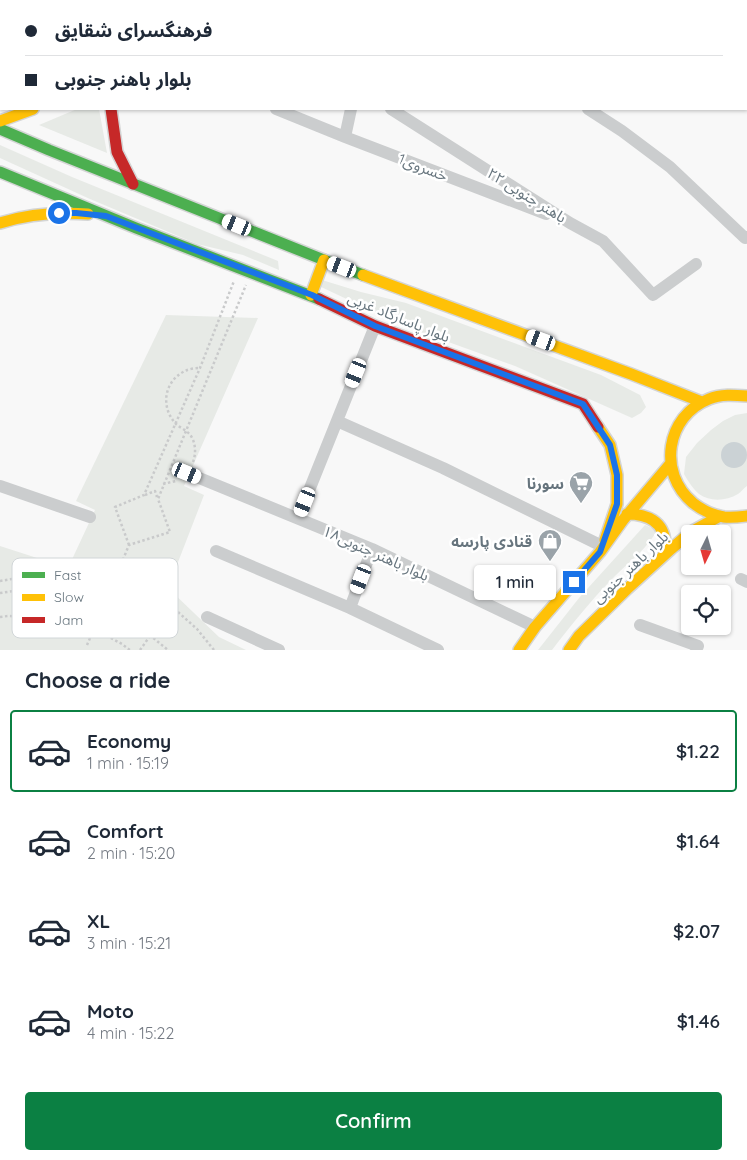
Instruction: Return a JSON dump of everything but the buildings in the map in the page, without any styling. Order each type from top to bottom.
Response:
[{"type":"main road","points":[[0,121],[30,110]]},
{"type":"main road","points":[[110,110],[117,152],[133,184]]},
{"type":"main road","name":"بلوار پاسارگاد غربی","points":[[0,129],[324,260],[702,402]]},
{"type":"main road","name":"بلوار پاسارگاد غربی","points":[[0,172],[106,216],[312,295],[375,326],[583,404],[610,445],[617,475],[617,504],[601,549]]},
{"type":"main road","points":[[0,223],[18,216],[42,213],[76,213],[106,216]]},
{"type":"main road","points":[[312,295],[324,260]]},
{"type":"main road","points":[[745,393],[719,395],[702,402],[688,413],[677,428],[671,445],[671,463],[674,478],[692,503],[705,511],[720,516],[735,518],[747,516]]},
{"type":"main road","name":"بلوار باهنر جنوبی","points":[[520,650],[535,627],[671,463]]},
{"type":"main road","points":[[627,514],[637,513],[653,518],[663,530],[666,541],[664,555]]},
{"type":"main road","name":"بلوار باهنر جنوبی","points":[[569,650],[579,636],[627,588],[664,555],[691,532],[720,516]]},
{"type":"street","name":"خسروى1","points":[[278,110],[570,223]]},
{"type":"street","points":[[345,137],[351,110]]},
{"type":"street","name":"۲۲ باهنر جنوبی","points":[[393,110],[570,223],[603,241],[653,294],[696,264]]},
{"type":"street","points":[[590,110],[670,166],[746,238]]},
{"type":"street","points":[[298,518],[375,326]]},
{"type":"street","points":[[337,420],[443,468],[601,549]]},
{"type":"street","name":"۱۸بلوار باهنر جنوبی","points":[[187,473],[372,549],[535,627]]},
{"type":"street","points":[[0,486],[90,517]]},
{"type":"street","points":[[350,608],[372,549]]},
{"type":"street","points":[[216,551],[350,608],[438,650]]},
{"type":"street","points":[[207,617],[279,650]]},
{"type":"street","points":[[640,625],[697,648]]},
{"type":"path","points":[[144,495],[200,368],[239,268]]},
{"type":"path","points":[[164,484],[176,481],[187,473],[194,460],[195,450],[190,434],[176,424],[167,410],[165,400],[167,388],[176,376],[186,370],[200,368]]},
{"type":"path","points":[[129,545],[115,507],[155,491],[158,499]]},
{"type":"path","points":[[87,645],[90,638]]},
{"type":"path","points":[[111,638],[130,650]]},
{"type":"path","points":[[140,650],[149,638]]},
{"type":"path","points":[[153,638],[168,650]]},
{"type":"shaded area","points":[[75,110],[99,110],[107,153],[39,125]]},
{"type":"shaded area","points":[[0,145],[72,177],[278,261],[279,270],[243,255],[197,244],[90,199],[0,158]]},
{"type":"shaded area","points":[[322,280],[406,303],[601,375],[640,395],[646,407],[641,413],[632,418],[515,366],[404,326],[319,286]]},
{"type":"shaded area","points":[[166,315],[258,318],[184,486],[204,495],[178,562],[178,558],[73,558],[95,510],[76,501]]},
{"type":"shaded area","points":[[747,413],[747,486],[738,494],[728,498],[718,500],[703,497],[695,490],[684,474],[686,457],[697,443],[723,421],[735,415]]},
{"type":"shaded area","points":[[734,442],[743,446],[747,455],[743,464],[734,468],[725,464],[721,455],[725,446]]},
{"type":"shaded area","points":[[645,525],[657,530],[649,543],[598,594],[552,650],[538,650],[579,598]]},
{"type":"shaded area","points":[[0,546],[37,558],[12,558],[12,638],[178,638],[178,598],[219,637],[246,650],[0,650]]},
{"type":"traffic: fast","points":[[0,129],[363,275]]},
{"type":"traffic: fast","points":[[0,172],[136,228],[319,299]]},
{"type":"traffic: slow","points":[[0,121],[30,110]]},
{"type":"traffic: slow","points":[[0,223],[43,214],[88,214]]},
{"type":"traffic: slow","points":[[311,295],[324,260]]},
{"type":"traffic: slow","points":[[363,275],[702,402]]},
{"type":"traffic: slow","points":[[747,396],[718,396],[694,407],[683,418],[671,446],[674,476],[682,491],[696,506],[720,516],[747,516]]},
{"type":"traffic: slow","points":[[598,427],[610,445],[617,475],[617,504],[605,540]]},
{"type":"traffic: slow","points":[[519,650],[535,627],[600,552],[623,520],[671,463]]},
{"type":"traffic: slow","points":[[627,514],[641,515],[658,524],[664,535],[664,555]]},
{"type":"traffic: slow","points":[[569,650],[579,636],[671,549],[691,532],[720,516]]},
{"type":"traffic: jam","points":[[111,110],[117,152],[133,184]]},
{"type":"traffic: jam","points":[[319,299],[375,326],[583,404],[598,427]]},
{"type":"place","name":"سورنا","points":[[581,504]]},
{"type":"place","name":"قنادی پارسه","points":[[550,562]]},
{"type":"route","points":[[59,213],[106,216],[312,295],[375,326],[583,404],[610,445],[617,475],[617,504],[600,552],[574,582]]}]
